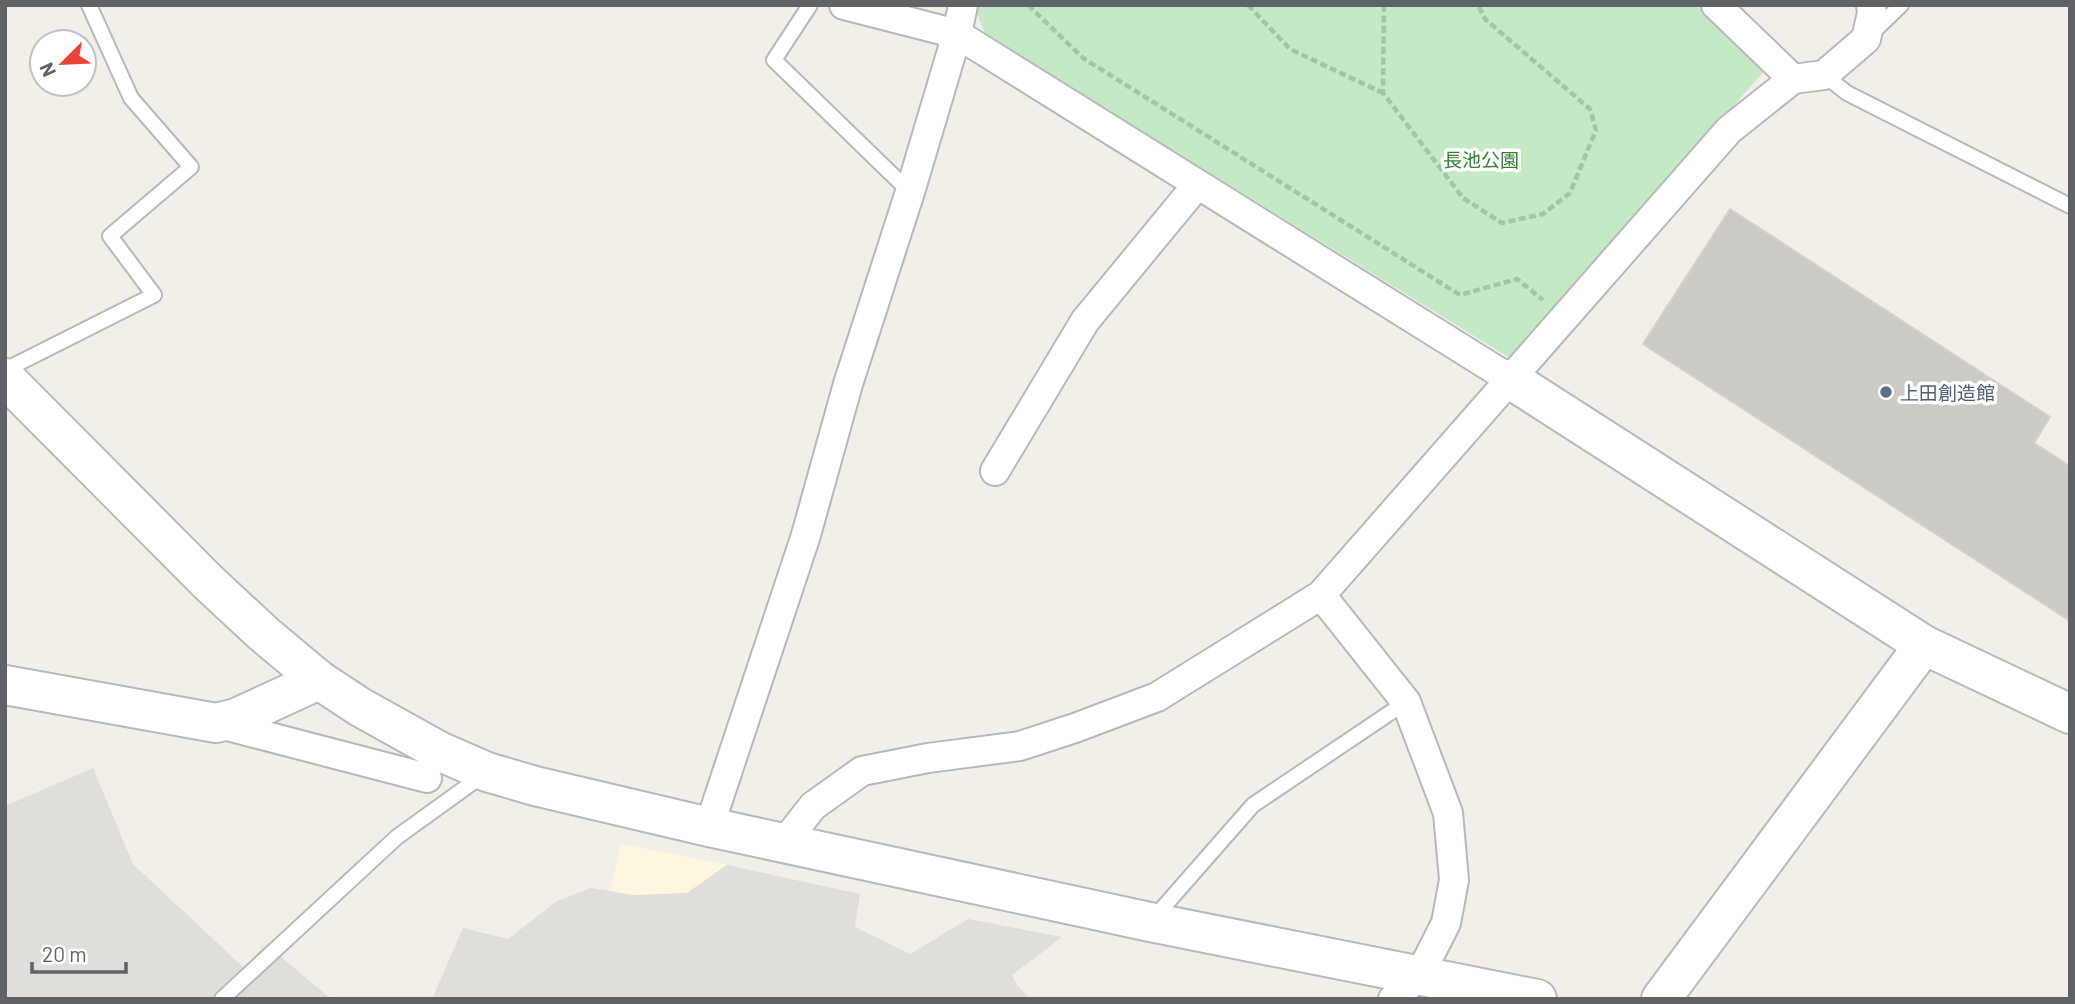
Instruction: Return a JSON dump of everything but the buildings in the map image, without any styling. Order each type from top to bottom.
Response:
[{"type":"street","points":[[844,5],[957,34],[1510,379],[1924,645],[2070,715]]},
{"type":"street","points":[[709,827],[806,535],[848,384],[910,192],[957,34],[963,5]]},
{"type":"street","points":[[1716,5],[1793,79]]},
{"type":"street","points":[[784,844],[813,806],[863,771],[928,758],[1020,746],[1087,724],[1157,697],[1321,595],[1729,130],[1793,79],[1824,75],[1866,39],[1872,13],[1871,5]]},
{"type":"street","points":[[995,471],[1085,321],[1198,185]]},
{"type":"street","points":[[5,378],[208,582],[319,680],[404,733],[487,772],[548,789],[784,844],[1150,922],[1406,988],[1536,999]]},
{"type":"street","points":[[1321,595],[1406,702],[1448,813],[1454,880],[1446,923],[1406,988]]},
{"type":"street","points":[[1661,999],[1924,645]]},
{"type":"street","points":[[216,723],[236,718],[319,680]]},
{"type":"street","points":[[5,685],[216,723],[427,778]]},
{"type":"lane","points":[[5,370],[155,295],[110,236],[191,167],[131,98],[89,5]]},
{"type":"lane","points":[[810,5],[774,60],[910,192]]},
{"type":"lane","points":[[1866,39],[1900,5]]},
{"type":"lane","points":[[1824,75],[1847,93],[2070,206]]},
{"type":"lane","points":[[1150,922],[1253,804],[1406,702]]},
{"type":"lane","points":[[222,999],[397,837],[487,772]]},
{"type":"path","points":[[1028,5],[1083,58],[1460,295],[1517,279]]},
{"type":"path","points":[[1248,5],[1290,50],[1383,93],[1463,198],[1502,223],[1544,214],[1570,193],[1596,130],[1590,109],[1485,19],[1478,5]]},
{"type":"path","points":[[1383,93],[1384,5]]},
{"type":"shaded area","points":[[93,768],[133,864],[244,968],[266,944],[331,999],[5,999],[5,806]]},
{"type":"shaded area","points":[[621,844],[727,865],[687,893],[633,895],[610,891]]},
{"type":"shaded area","points":[[727,865],[860,894],[855,927],[910,954],[968,919],[1062,937],[1012,975],[1030,999],[432,999],[463,928],[508,939],[557,901],[591,888],[633,895],[687,893]]},
{"type":"green space","name":"長池公園","points":[[973,5],[1697,5],[1764,71],[1513,360],[986,35]]},
{"type":"place","name":"上田創造館","points":[[1886,392]]}]
